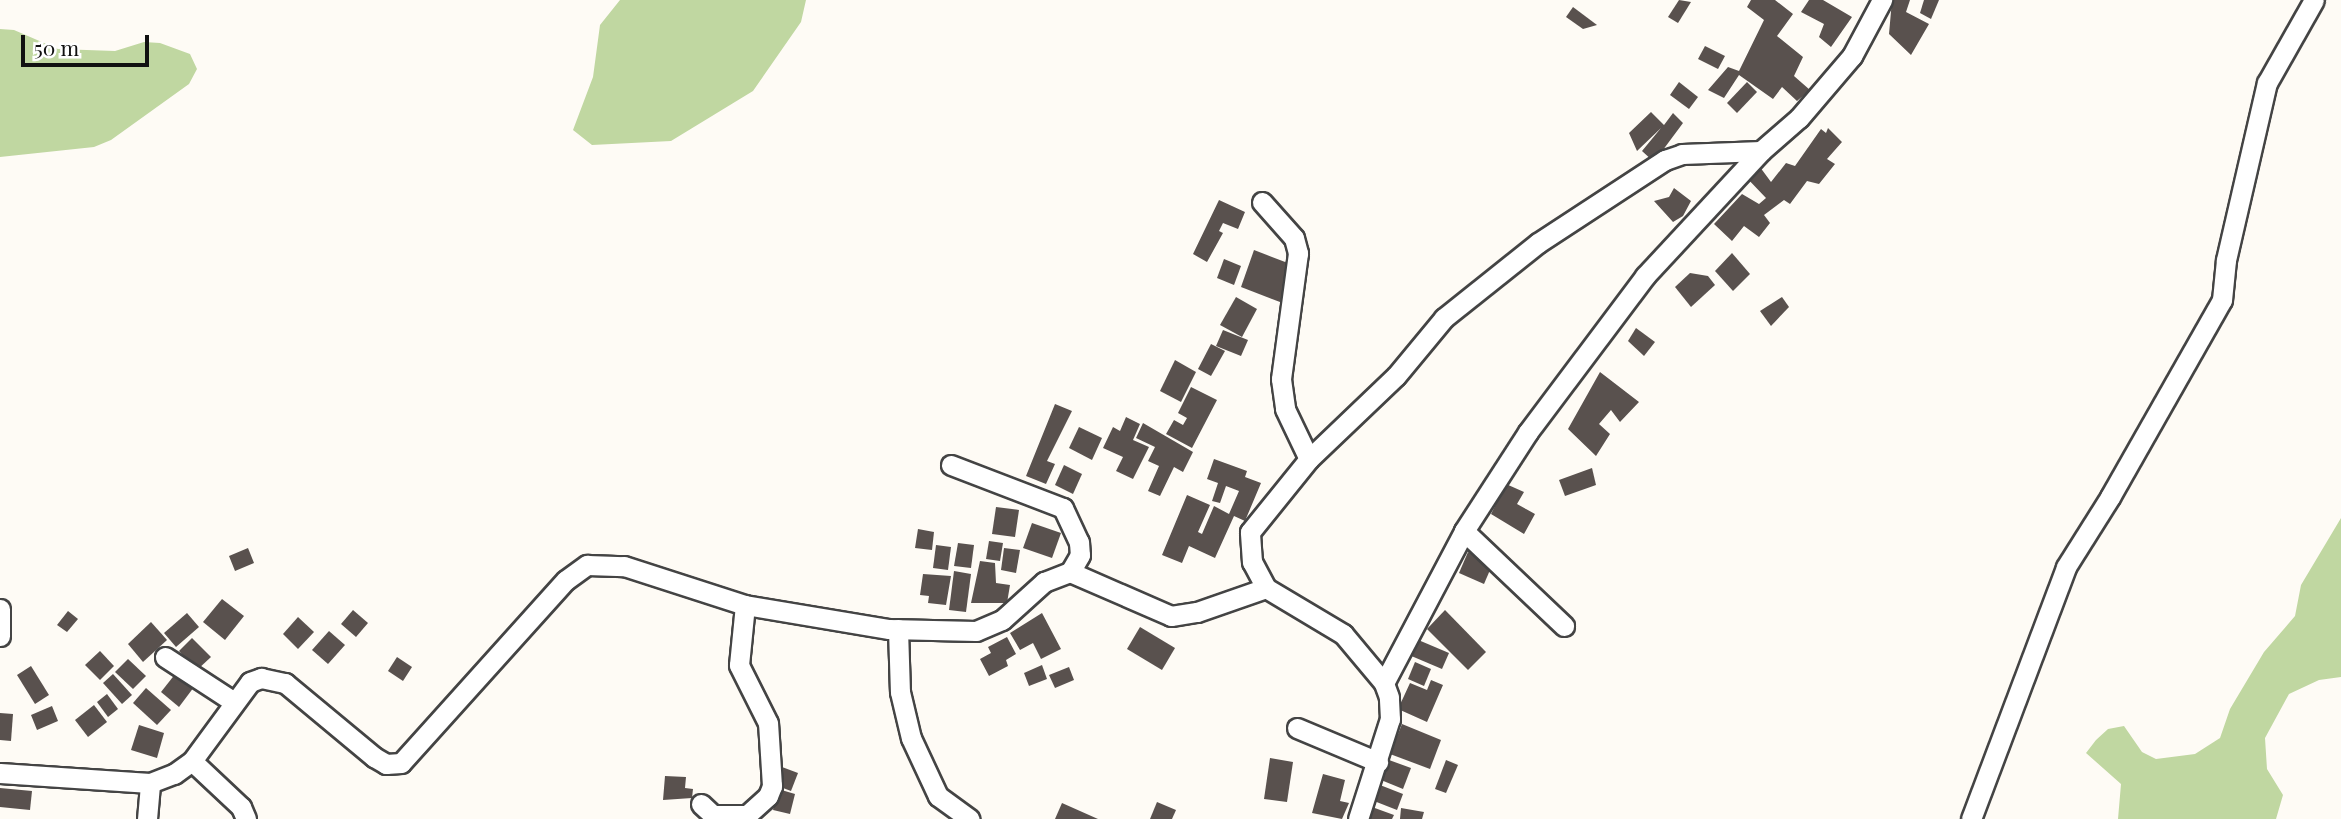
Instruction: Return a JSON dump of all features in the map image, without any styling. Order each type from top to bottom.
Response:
[{"type":"street","points":[[1384,683],[1464,531],[1528,432],[1645,276],[1761,151],[1799,118],[1852,56],[1882,0]]},
{"type":"street","points":[[1971,819],[2066,567],[2110,498],[2222,300],[2226,260],[2267,83],[2314,0]]},
{"type":"street","points":[[1358,819],[1390,719],[1384,683],[1343,634],[1266,587],[1252,562],[1250,532],[1309,459],[1396,376],[1444,318],[1538,243],[1665,160],[1682,154],[1761,151]]},
{"type":"street","points":[[1262,202],[1294,238],[1298,253],[1281,379],[1286,409],[1309,459]]},
{"type":"street","points":[[0,773],[150,783],[174,774],[192,761],[250,682],[276,678],[374,757],[386,764],[401,763],[566,580],[587,565],[624,566],[745,605],[898,629],[976,631],[1002,620],[1044,582],[1070,572],[1080,555],[1079,542],[1063,508],[951,465]]},
{"type":"street","points":[[1464,531],[1564,626]]},
{"type":"street","points":[[1070,572],[1171,616],[1197,612],[1266,587]]},
{"type":"street","points":[[701,804],[713,815],[743,816],[768,796],[772,786],[768,723],[739,665],[745,605]]},
{"type":"street","points":[[0,609],[0,635]]},
{"type":"street","points":[[898,629],[900,692],[919,758],[938,796],[971,819]]},
{"type":"street","points":[[165,657],[234,702]]},
{"type":"street","points":[[1297,728],[1378,762]]},
{"type":"street","points":[[192,761],[241,807],[246,819]]},
{"type":"street","points":[[147,819],[150,783]]},
{"type":"green space","points":[[620,0],[806,0],[801,22],[753,91],[671,141],[592,145],[573,130],[593,77],[600,25]]},
{"type":"green space","points":[[0,29],[14,30],[58,49],[115,51],[144,42],[160,43],[190,54],[197,69],[189,84],[111,140],[94,147],[0,157]]},
{"type":"green space","points":[[2341,518],[2341,677],[2319,680],[2289,694],[2265,738],[2267,769],[2283,795],[2276,819],[2118,819],[2121,784],[2086,753],[2108,729],[2124,726],[2142,752],[2156,759],[2195,754],[2220,738],[2230,709],[2264,652],[2295,616],[2301,585]]},
{"type":"building","points":[[1679,0],[1691,2],[1678,23],[1668,17]]},
{"type":"building","points":[[1751,0],[1775,0],[1793,14],[1777,36],[1803,57],[1794,76],[1810,90],[1797,101],[1782,87],[1773,99],[1739,75],[1724,98],[1708,90],[1728,67],[1739,71],[1764,20],[1747,7]]},
{"type":"building","points":[[1809,0],[1823,0],[1852,17],[1831,47],[1819,37],[1824,24],[1801,12]]},
{"type":"building","points":[[1892,0],[1910,0],[1906,12],[1929,24],[1911,55],[1889,34]]},
{"type":"building","points":[[1924,0],[1939,0],[1931,19],[1920,13]]},
{"type":"building","points":[[1573,7],[1597,25],[1583,29],[1566,17]]},
{"type":"building","points":[[1705,46],[1725,56],[1718,69],[1698,59]]},
{"type":"building","points":[[1679,82],[1698,97],[1689,109],[1670,95]]},
{"type":"building","points":[[1747,82],[1757,92],[1737,113],[1727,103]]},
{"type":"building","points":[[1651,112],[1664,125],[1673,113],[1683,123],[1654,162],[1642,151],[1661,128],[1637,151],[1629,133]]},
{"type":"building","points":[[1828,128],[1842,142],[1827,159],[1835,164],[1819,184],[1807,181],[1790,204],[1784,200],[1764,215],[1770,223],[1759,237],[1744,226],[1732,241],[1714,224],[1742,194],[1759,204],[1766,198],[1744,175],[1757,163],[1771,182],[1786,163],[1795,166],[1821,129],[1826,133]]},
{"type":"building","points":[[1674,188],[1691,201],[1683,216],[1673,222],[1654,201],[1669,197]]},
{"type":"building","points":[[1219,200],[1245,212],[1238,229],[1223,223],[1219,231],[1223,233],[1207,262],[1193,254]]},
{"type":"building","points":[[1254,250],[1293,265],[1280,302],[1241,287]]},
{"type":"building","points":[[1732,253],[1750,274],[1733,291],[1715,271]]},
{"type":"building","points":[[1224,259],[1241,266],[1234,285],[1217,278]]},
{"type":"building","points":[[1690,273],[1708,276],[1715,285],[1691,307],[1675,287]]},
{"type":"building","points":[[1236,297],[1257,309],[1242,337],[1220,325]]},
{"type":"building","points":[[1782,297],[1789,307],[1771,326],[1760,311]]},
{"type":"building","points":[[1636,328],[1655,342],[1644,356],[1628,341]]},
{"type":"building","points":[[1223,330],[1248,340],[1241,356],[1216,346]]},
{"type":"building","points":[[1211,344],[1225,351],[1211,376],[1198,369]]},
{"type":"building","points":[[1175,360],[1196,372],[1181,402],[1160,391]]},
{"type":"building","points":[[1600,372],[1639,402],[1620,422],[1611,410],[1599,424],[1610,434],[1596,456],[1568,429]]},
{"type":"building","points":[[1191,387],[1217,400],[1192,448],[1166,434],[1174,420],[1183,425],[1187,418],[1178,413]]},
{"type":"building","points":[[1055,404],[1072,411],[1047,461],[1055,464],[1046,484],[1026,476]]},
{"type":"building","points":[[1126,417],[1140,424],[1133,440],[1149,447],[1133,479],[1116,471],[1123,457],[1103,448],[1113,427],[1120,431]]},
{"type":"building","points":[[1143,423],[1193,452],[1183,472],[1174,467],[1160,496],[1148,491],[1159,466],[1148,461],[1155,447],[1136,438]]},
{"type":"building","points":[[1079,427],[1102,438],[1092,460],[1069,448]]},
{"type":"building","points":[[1214,459],[1247,471],[1245,477],[1261,483],[1245,521],[1234,516],[1215,558],[1189,546],[1182,563],[1162,555],[1187,495],[1210,505],[1198,532],[1202,534],[1214,506],[1229,514],[1239,491],[1226,486],[1220,503],[1212,501],[1218,483],[1207,479]]},
{"type":"building","points":[[1064,465],[1082,474],[1073,494],[1055,485]]},
{"type":"building","points":[[1592,468],[1596,485],[1565,496],[1559,480]]},
{"type":"building","points":[[1506,484],[1524,492],[1517,504],[1535,514],[1524,534],[1491,514]]},
{"type":"building","points":[[996,507],[1019,510],[1015,537],[992,534]]},
{"type":"building","points":[[1032,523],[1061,533],[1052,558],[1023,548]]},
{"type":"building","points":[[918,529],[934,532],[932,550],[915,548]]},
{"type":"building","points":[[989,541],[1003,543],[1000,561],[986,559]]},
{"type":"building","points":[[958,543],[974,545],[971,568],[954,566]]},
{"type":"building","points":[[936,545],[951,547],[948,570],[933,568]]},
{"type":"building","points":[[248,548],[254,563],[235,571],[229,556]]},
{"type":"building","points":[[1004,548],[1020,550],[1016,573],[1001,570]]},
{"type":"building","points":[[1468,552],[1493,563],[1484,584],[1459,573]]},
{"type":"building","points":[[980,561],[995,563],[996,583],[1010,585],[1007,603],[971,603]]},
{"type":"building","points":[[954,571],[971,574],[966,612],[949,610]]},
{"type":"building","points":[[923,574],[951,576],[946,605],[928,603],[929,596],[920,595]]},
{"type":"building","points":[[222,599],[244,616],[225,640],[203,622]]},
{"type":"building","points":[[353,610],[368,623],[356,637],[341,624]]},
{"type":"building","points":[[1445,610],[1486,652],[1468,670],[1427,629]]},
{"type":"building","points":[[68,611],[78,619],[67,632],[57,625]]},
{"type":"building","points":[[187,613],[199,627],[176,647],[164,633]]},
{"type":"building","points":[[1042,613],[1061,649],[1041,659],[1033,643],[1020,650],[1010,633]]},
{"type":"building","points":[[298,617],[314,632],[298,649],[283,634]]},
{"type":"building","points":[[151,622],[167,640],[143,662],[128,644]]},
{"type":"building","points":[[1140,627],[1175,648],[1162,670],[1127,649]]},
{"type":"building","points":[[329,631],[345,645],[328,664],[312,650]]},
{"type":"building","points":[[1007,637],[1016,654],[1006,660],[1008,666],[989,676],[980,659],[991,653],[988,647]]},
{"type":"building","points":[[192,638],[211,657],[197,670],[179,651]]},
{"type":"building","points":[[1416,639],[1449,653],[1442,669],[1409,655]]},
{"type":"building","points":[[100,651],[114,666],[100,680],[85,665]]},
{"type":"building","points":[[397,657],[412,667],[403,681],[388,671]]},
{"type":"building","points":[[128,659],[146,676],[133,689],[115,672]]},
{"type":"building","points":[[1415,662],[1431,669],[1424,686],[1408,679]]},
{"type":"building","points":[[1042,665],[1047,679],[1029,686],[1024,673]]},
{"type":"building","points":[[31,666],[49,695],[35,704],[17,675]]},
{"type":"building","points":[[1069,667],[1074,680],[1055,688],[1049,675]]},
{"type":"building","points":[[176,673],[194,687],[179,707],[161,692]]},
{"type":"building","points":[[113,674],[132,695],[122,704],[103,683]]},
{"type":"building","points":[[1431,680],[1443,685],[1427,722],[1398,709],[1410,683],[1427,690]]},
{"type":"building","points":[[146,688],[171,710],[157,725],[133,703]]},
{"type":"building","points":[[107,694],[118,709],[108,717],[97,702]]},
{"type":"building","points":[[94,705],[107,722],[88,737],[75,720]]},
{"type":"building","points":[[52,706],[58,721],[37,730],[31,715]]},
{"type":"building","points":[[0,713],[13,714],[11,741],[0,740]]},
{"type":"building","points":[[1402,724],[1441,740],[1430,769],[1390,754]]},
{"type":"building","points":[[139,725],[164,733],[157,758],[131,750]]},
{"type":"building","points":[[1270,758],[1293,762],[1287,802],[1264,799]]},
{"type":"building","points":[[1389,760],[1411,768],[1403,789],[1381,780]]},
{"type":"building","points":[[1446,760],[1458,765],[1446,793],[1435,789]]},
{"type":"building","points":[[782,767],[798,773],[791,791],[775,785]]},
{"type":"building","points":[[1323,774],[1345,780],[1340,801],[1349,803],[1342,819],[1312,813]]},
{"type":"building","points":[[665,776],[686,777],[685,788],[693,789],[692,798],[663,800]]},
{"type":"building","points":[[1380,785],[1403,794],[1397,810],[1374,801]]},
{"type":"building","points":[[0,788],[32,791],[30,810],[0,807]]},
{"type":"building","points":[[778,789],[795,794],[790,814],[773,810]]},
{"type":"building","points":[[1157,802],[1176,810],[1172,819],[1150,819]]},
{"type":"building","points":[[1062,803],[1098,819],[1055,819]]},
{"type":"building","points":[[1372,807],[1394,815],[1392,819],[1367,819]]},
{"type":"building","points":[[1401,808],[1424,812],[1422,819],[1400,819]]}]
